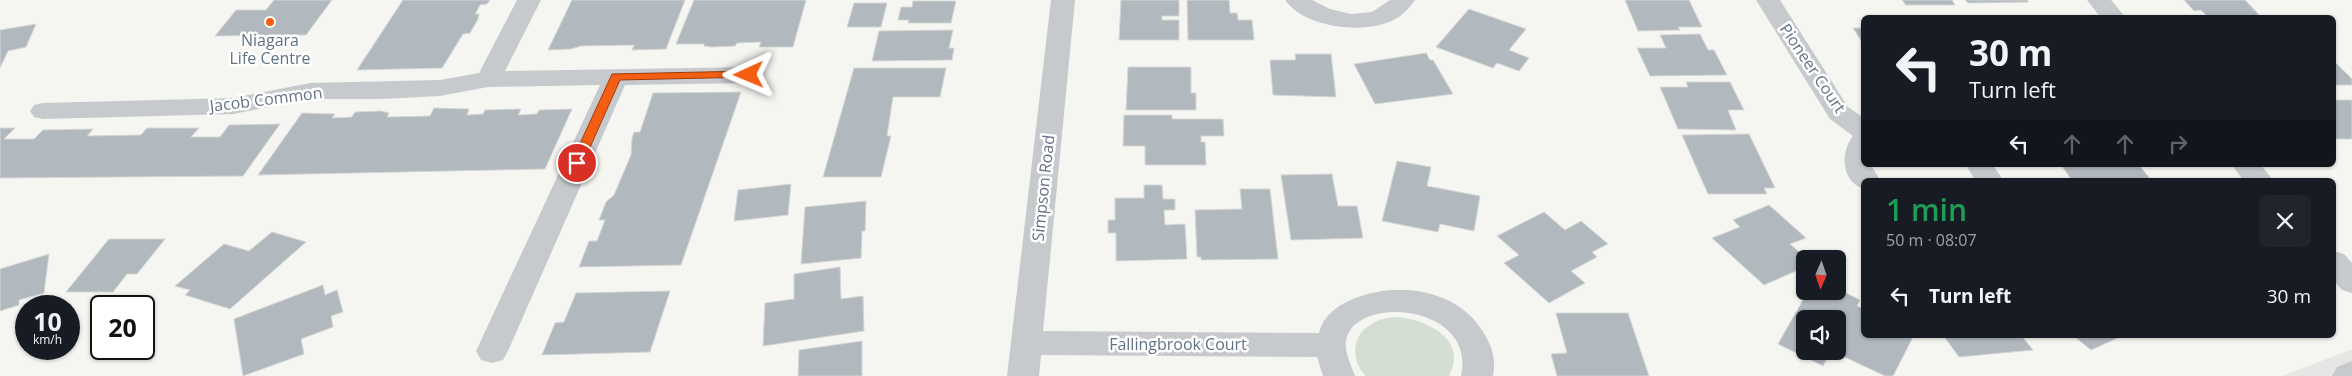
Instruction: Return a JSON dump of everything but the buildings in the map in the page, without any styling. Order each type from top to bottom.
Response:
[{"type":"street","points":[[488,79],[529,0]]},
{"type":"street","name":"Simpson Road","points":[[1023,376],[1063,0]]},
{"type":"street","points":[[1297,0],[1307,9],[1335,20],[1365,21],[1388,14],[1398,7],[1403,0]]},
{"type":"street","name":"Pioneer Court","points":[[1768,0],[1839,113],[1861,129]]},
{"type":"street","points":[[2099,0],[2112,15]]},
{"type":"street","name":"Jacob Common","points":[[43,111],[233,106],[310,91],[381,91],[440,88],[488,79],[749,75]]},
{"type":"street","points":[[492,351],[616,77]]},
{"type":"street","points":[[1861,146],[1856,153],[1857,164],[1865,178]]},
{"type":"street","points":[[1980,167],[1988,178]]},
{"type":"street","points":[[2247,167],[2257,178]]},
{"type":"street","points":[[2336,264],[2352,282]]},
{"type":"street","points":[[1339,376],[1332,364],[1330,345],[1336,328],[1348,314],[1365,304],[1386,299],[1409,300],[1431,305],[1451,316],[1467,330],[1477,348],[1480,366],[1477,376]]},
{"type":"street","name":"Fallingbrook Court","points":[[1026,343],[1330,345]]},
{"type":"street","points":[[2348,376],[2352,374]]},
{"type":"shaded area","points":[[1396,317],[1420,322],[1441,333],[1449,342],[1453,351],[1454,363],[1449,376],[1366,376],[1361,370],[1356,357],[1356,342],[1359,336],[1376,321]]},
{"type":"shaded area","points":[[2352,349],[2352,376],[2283,376]]},
{"type":"place","name":"Niagara Life Centre","points":[[270,22]]},
{"type":"route","points":[[577,163],[616,77],[749,75]]}]
